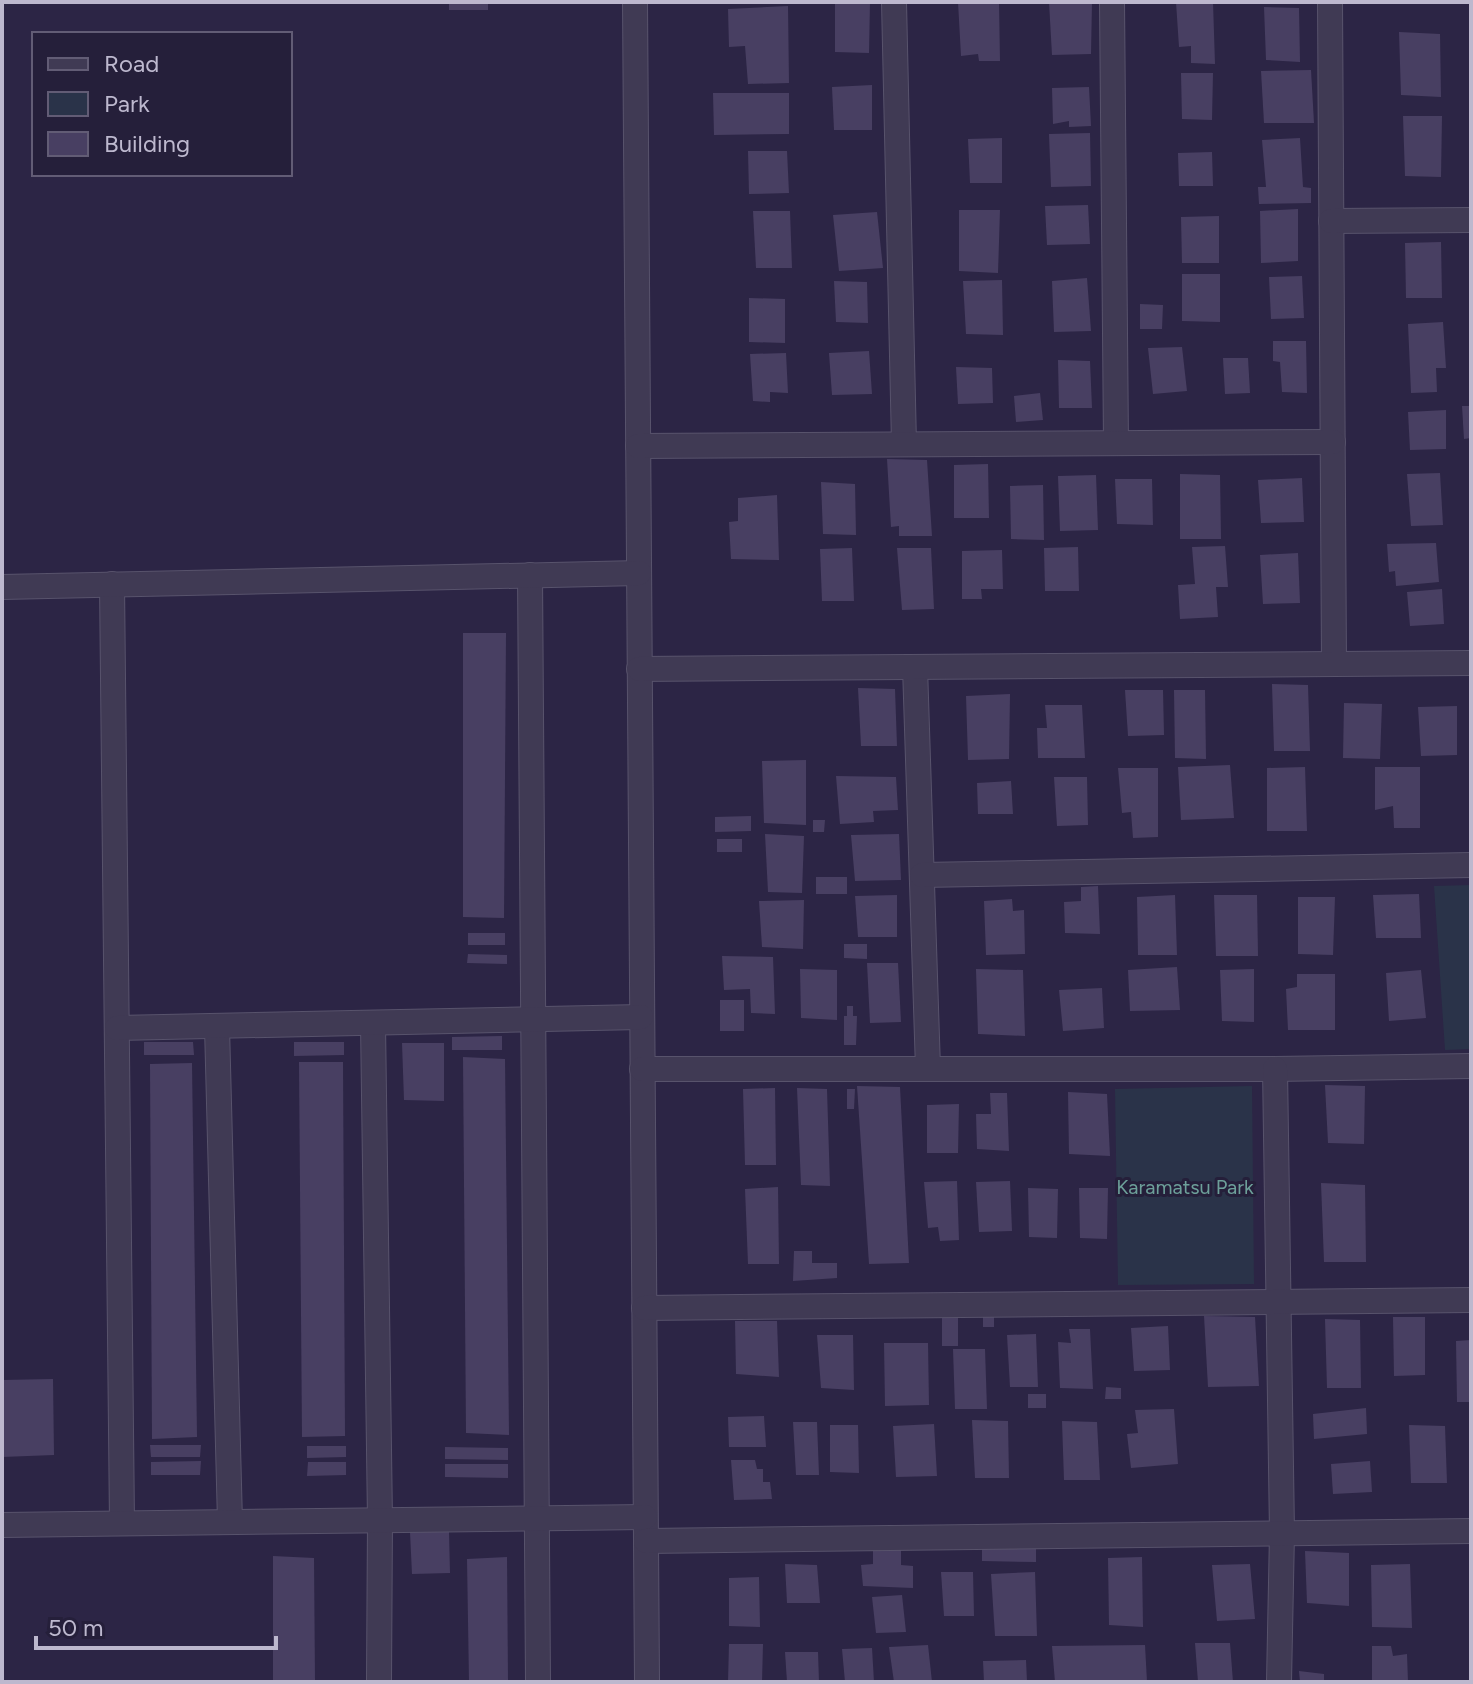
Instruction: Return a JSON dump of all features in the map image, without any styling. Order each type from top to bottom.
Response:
[{"type":"street","points":[[635,2],[647,1682]]},
{"type":"street","points":[[894,2],[904,444]]},
{"type":"street","points":[[1112,2],[1116,443]]},
{"type":"street","points":[[1330,2],[1334,664]]},
{"type":"street","points":[[1331,221],[1471,220]]},
{"type":"street","points":[[638,446],[1333,442]]},
{"type":"street","points":[[2,587],[639,573]]},
{"type":"street","points":[[530,575],[538,1682]]},
{"type":"street","points":[[112,584],[122,1523]]},
{"type":"street","points":[[639,669],[1471,663]]},
{"type":"street","points":[[915,667],[928,1069]]},
{"type":"street","points":[[922,875],[1471,865]]},
{"type":"street","points":[[117,1028],[641,1017]]},
{"type":"street","points":[[373,1024],[380,1520],[379,1682]]},
{"type":"street","points":[[217,1027],[230,1522]]},
{"type":"street","points":[[642,1069],[1471,1066]]},
{"type":"street","points":[[1275,1069],[1282,1533],[1279,1682]]},
{"type":"street","points":[[644,1308],[1471,1300]]},
{"type":"street","points":[[2,1525],[645,1517]]},
{"type":"street","points":[[646,1541],[1471,1531]]},
{"type":"green space","points":[[1471,885],[1471,1049],[1445,1050],[1434,886]]},
{"type":"green space","name":"Karamatsu Park","points":[[1252,1086],[1254,1284],[1118,1285],[1115,1089]]},
{"type":"building","points":[[449,2],[488,2],[488,10],[449,10]]},
{"type":"building","points":[[870,2],[869,53],[835,52],[835,3]]},
{"type":"building","points":[[958,2],[999,2],[1000,61],[979,61],[978,54],[961,56]]},
{"type":"building","points":[[1049,2],[1092,2],[1091,54],[1052,55]]},
{"type":"building","points":[[1176,2],[1213,2],[1215,64],[1191,63],[1191,46],[1179,47]]},
{"type":"building","points":[[788,6],[789,83],[748,84],[745,46],[729,47],[728,9]]},
{"type":"building","points":[[1264,7],[1299,8],[1300,62],[1266,60]]},
{"type":"building","points":[[1399,32],[1440,34],[1441,97],[1401,95]]},
{"type":"building","points":[[1311,70],[1314,123],[1264,123],[1261,71]]},
{"type":"building","points":[[1181,73],[1213,73],[1212,120],[1182,119]]},
{"type":"building","points":[[872,85],[872,130],[834,130],[832,87]]},
{"type":"building","points":[[1089,87],[1091,126],[1069,127],[1069,121],[1053,124],[1052,88]]},
{"type":"building","points":[[713,93],[789,93],[789,134],[714,135]]},
{"type":"building","points":[[1403,116],[1442,116],[1441,177],[1405,176]]},
{"type":"building","points":[[1090,133],[1091,186],[1051,187],[1049,134]]},
{"type":"building","points":[[1002,138],[1002,183],[970,183],[968,139]]},
{"type":"building","points":[[1300,138],[1303,187],[1311,188],[1311,203],[1259,204],[1258,187],[1266,187],[1262,140]]},
{"type":"building","points":[[748,151],[787,151],[789,193],[749,194]]},
{"type":"building","points":[[1212,152],[1213,186],[1179,186],[1178,153]]},
{"type":"building","points":[[1088,205],[1090,244],[1047,245],[1045,206]]},
{"type":"building","points":[[1298,209],[1298,261],[1261,263],[1260,211]]},
{"type":"building","points":[[959,210],[1000,210],[998,273],[959,271]]},
{"type":"building","points":[[753,211],[790,211],[792,268],[756,268]]},
{"type":"building","points":[[877,212],[883,268],[839,271],[833,215]]},
{"type":"building","points":[[1219,216],[1219,263],[1182,263],[1181,217]]},
{"type":"building","points":[[1441,242],[1442,298],[1406,298],[1405,243]]},
{"type":"building","points":[[1182,274],[1220,274],[1220,322],[1182,321]]},
{"type":"building","points":[[1302,276],[1304,318],[1271,319],[1269,277]]},
{"type":"building","points":[[1087,278],[1091,331],[1054,332],[1052,281]]},
{"type":"building","points":[[1002,280],[1003,335],[966,334],[963,281]]},
{"type":"building","points":[[834,281],[867,282],[868,323],[836,322]]},
{"type":"building","points":[[749,298],[785,299],[785,343],[749,342]]},
{"type":"building","points":[[1140,304],[1163,305],[1162,329],[1140,329]]},
{"type":"building","points":[[1443,322],[1446,368],[1436,368],[1437,392],[1411,393],[1408,324]]},
{"type":"building","points":[[1273,341],[1306,341],[1307,393],[1282,392],[1280,362],[1273,361]]},
{"type":"building","points":[[1182,347],[1187,391],[1153,394],[1148,348]]},
{"type":"building","points":[[869,351],[872,394],[832,395],[829,353]]},
{"type":"building","points":[[786,353],[788,393],[770,392],[770,402],[753,401],[750,354]]},
{"type":"building","points":[[1223,358],[1248,358],[1250,393],[1225,394]]},
{"type":"building","points":[[1058,360],[1090,361],[1092,408],[1059,408]]},
{"type":"building","points":[[956,367],[992,368],[993,403],[958,404]]},
{"type":"building","points":[[1040,393],[1043,420],[1016,422],[1014,396]]},
{"type":"building","points":[[1462,406],[1471,406],[1471,438],[1464,439]]},
{"type":"building","points":[[1446,410],[1446,449],[1410,450],[1408,412]]},
{"type":"building","points":[[887,459],[927,460],[932,536],[899,536],[899,526],[891,527]]},
{"type":"building","points":[[988,464],[989,518],[954,518],[954,465]]},
{"type":"building","points":[[1440,473],[1443,525],[1411,526],[1407,474]]},
{"type":"building","points":[[1180,474],[1220,475],[1221,539],[1180,539]]},
{"type":"building","points":[[1096,475],[1098,530],[1060,531],[1058,476]]},
{"type":"building","points":[[1302,478],[1304,522],[1261,523],[1258,480]]},
{"type":"building","points":[[1115,479],[1152,479],[1153,525],[1117,524]]},
{"type":"building","points":[[821,482],[855,484],[856,535],[823,534]]},
{"type":"building","points":[[1043,485],[1044,540],[1011,539],[1010,486]]},
{"type":"building","points":[[777,495],[779,560],[731,559],[729,522],[738,521],[738,498]]},
{"type":"building","points":[[1436,543],[1439,582],[1396,586],[1395,571],[1389,572],[1387,544]]},
{"type":"building","points":[[1225,546],[1228,587],[1216,587],[1218,617],[1180,619],[1178,585],[1195,584],[1192,547]]},
{"type":"building","points":[[1078,547],[1079,591],[1045,591],[1044,548]]},
{"type":"building","points":[[852,548],[854,601],[822,601],[820,549]]},
{"type":"building","points":[[897,548],[931,548],[934,609],[902,610]]},
{"type":"building","points":[[1002,550],[1003,589],[981,589],[982,599],[962,599],[962,551]]},
{"type":"building","points":[[1298,553],[1300,603],[1263,604],[1260,555]]},
{"type":"building","points":[[1442,589],[1444,624],[1410,626],[1407,592]]},
{"type":"building","points":[[463,633],[506,633],[504,918],[463,917]]},
{"type":"building","points":[[1272,684],[1308,685],[1310,751],[1274,751]]},
{"type":"building","points":[[858,688],[895,689],[897,746],[861,746]]},
{"type":"building","points":[[1125,690],[1163,690],[1164,735],[1128,736]]},
{"type":"building","points":[[1174,690],[1205,690],[1206,759],[1175,758]]},
{"type":"building","points":[[1010,694],[1009,759],[968,760],[966,696]]},
{"type":"building","points":[[1344,703],[1382,704],[1380,759],[1343,758]]},
{"type":"building","points":[[1045,705],[1082,705],[1085,758],[1038,758],[1037,728],[1047,728]]},
{"type":"building","points":[[1457,706],[1457,755],[1421,756],[1418,707]]},
{"type":"building","points":[[806,760],[806,825],[764,823],[762,761]]},
{"type":"building","points":[[1230,765],[1234,818],[1181,820],[1178,767]]},
{"type":"building","points":[[1305,767],[1307,831],[1267,831],[1267,768]]},
{"type":"building","points":[[1375,767],[1420,767],[1420,828],[1394,828],[1393,806],[1375,810]]},
{"type":"building","points":[[1118,768],[1158,768],[1158,837],[1133,838],[1131,812],[1122,813]]},
{"type":"building","points":[[836,776],[896,777],[898,810],[873,811],[874,822],[840,824]]},
{"type":"building","points":[[1054,777],[1087,777],[1088,825],[1057,826]]},
{"type":"building","points":[[1011,781],[1013,814],[978,814],[977,783]]},
{"type":"building","points":[[751,816],[751,831],[715,832],[715,817]]},
{"type":"building","points":[[813,820],[825,820],[824,832],[813,832]]},
{"type":"building","points":[[765,834],[804,836],[802,893],[768,892]]},
{"type":"building","points":[[899,834],[901,880],[855,881],[851,835]]},
{"type":"building","points":[[717,839],[742,839],[742,852],[717,852]]},
{"type":"building","points":[[816,877],[847,877],[847,894],[816,894]]},
{"type":"building","points":[[1098,886],[1100,934],[1065,933],[1064,902],[1081,901],[1081,887]]},
{"type":"building","points":[[1419,894],[1421,938],[1376,938],[1373,895]]},
{"type":"building","points":[[897,895],[897,937],[858,937],[855,896]]},
{"type":"building","points":[[1175,895],[1177,955],[1138,955],[1137,897]]},
{"type":"building","points":[[1214,895],[1257,895],[1258,956],[1216,956]]},
{"type":"building","points":[[1298,897],[1335,897],[1333,955],[1298,954]]},
{"type":"building","points":[[1012,899],[1013,911],[1024,910],[1025,954],[986,955],[984,901]]},
{"type":"building","points":[[804,900],[803,949],[762,947],[759,901]]},
{"type":"building","points":[[468,933],[505,933],[505,945],[468,945]]},
{"type":"building","points":[[844,944],[867,944],[867,959],[844,958]]},
{"type":"building","points":[[468,954],[507,955],[507,964],[467,963]]},
{"type":"building","points":[[722,956],[773,957],[775,1014],[751,1013],[750,989],[724,990]]},
{"type":"building","points":[[867,963],[898,963],[901,1022],[870,1023]]},
{"type":"building","points":[[1177,967],[1180,1010],[1130,1011],[1128,970]]},
{"type":"building","points":[[800,969],[837,970],[837,1020],[801,1018]]},
{"type":"building","points":[[976,969],[1023,970],[1025,1036],[978,1034]]},
{"type":"building","points":[[1254,969],[1254,1022],[1222,1021],[1220,970]]},
{"type":"building","points":[[1421,970],[1426,1018],[1389,1021],[1386,973]]},
{"type":"building","points":[[1297,974],[1335,974],[1335,1030],[1288,1030],[1286,989],[1297,987]]},
{"type":"building","points":[[1102,988],[1104,1028],[1063,1031],[1059,990]]},
{"type":"building","points":[[720,1000],[744,1000],[744,1031],[720,1031]]},
{"type":"building","points":[[847,1006],[853,1006],[853,1016],[857,1016],[856,1045],[844,1045]]},
{"type":"building","points":[[502,1036],[502,1050],[452,1050],[452,1037]]},
{"type":"building","points":[[144,1042],[193,1042],[194,1055],[144,1055]]},
{"type":"building","points":[[294,1042],[344,1042],[344,1055],[294,1056]]},
{"type":"building","points":[[402,1043],[444,1043],[444,1101],[404,1100]]},
{"type":"building","points":[[463,1057],[505,1059],[509,1435],[466,1433]]},
{"type":"building","points":[[299,1062],[343,1062],[345,1436],[302,1437]]},
{"type":"building","points":[[192,1063],[197,1437],[152,1439],[150,1064]]},
{"type":"building","points":[[1325,1085],[1365,1086],[1364,1144],[1328,1143]]},
{"type":"building","points":[[857,1086],[900,1087],[909,1263],[869,1264]]},
{"type":"building","points":[[775,1088],[776,1165],[745,1165],[743,1089]]},
{"type":"building","points":[[797,1088],[827,1089],[830,1186],[801,1185]]},
{"type":"building","points":[[847,1089],[855,1089],[854,1109],[847,1109]]},
{"type":"building","points":[[1068,1092],[1107,1094],[1110,1156],[1069,1154]]},
{"type":"building","points":[[990,1093],[1007,1093],[1009,1151],[977,1149],[976,1114],[991,1114]]},
{"type":"building","points":[[959,1104],[958,1153],[927,1153],[927,1105]]},
{"type":"building","points":[[957,1181],[959,1240],[940,1241],[938,1227],[928,1228],[924,1182]]},
{"type":"building","points":[[1010,1181],[1012,1231],[979,1232],[976,1182]]},
{"type":"building","points":[[1321,1183],[1365,1185],[1366,1262],[1324,1262]]},
{"type":"building","points":[[778,1187],[779,1264],[748,1264],[745,1189]]},
{"type":"building","points":[[1028,1188],[1058,1189],[1057,1238],[1029,1237]]},
{"type":"building","points":[[1079,1188],[1108,1188],[1107,1239],[1080,1238]]},
{"type":"building","points":[[794,1251],[812,1251],[812,1263],[837,1263],[837,1278],[793,1281]]},
{"type":"building","points":[[942,1316],[958,1316],[958,1346],[942,1346]]},
{"type":"building","points":[[983,1316],[994,1316],[994,1327],[983,1327]]},
{"type":"building","points":[[1204,1316],[1255,1317],[1259,1386],[1208,1387]]},
{"type":"building","points":[[1393,1317],[1425,1317],[1425,1375],[1394,1376]]},
{"type":"building","points":[[1325,1319],[1360,1320],[1361,1388],[1327,1388]]},
{"type":"building","points":[[735,1321],[777,1321],[779,1377],[736,1374]]},
{"type":"building","points":[[1168,1326],[1170,1370],[1134,1371],[1131,1328]]},
{"type":"building","points":[[1069,1329],[1090,1329],[1093,1389],[1060,1388],[1058,1342],[1071,1343]]},
{"type":"building","points":[[1036,1334],[1038,1387],[1010,1387],[1007,1335]]},
{"type":"building","points":[[817,1335],[853,1335],[854,1390],[821,1388]]},
{"type":"building","points":[[1471,1340],[1471,1402],[1457,1402],[1456,1341]]},
{"type":"building","points":[[884,1343],[928,1343],[929,1405],[885,1406]]},
{"type":"building","points":[[953,1349],[985,1349],[987,1409],[955,1409]]},
{"type":"building","points":[[53,1379],[54,1455],[2,1457],[2,1380]]},
{"type":"building","points":[[1106,1387],[1121,1388],[1121,1399],[1105,1399]]},
{"type":"building","points":[[1028,1394],[1046,1394],[1046,1408],[1028,1408]]},
{"type":"building","points":[[1366,1408],[1367,1434],[1314,1439],[1313,1414]]},
{"type":"building","points":[[1174,1409],[1178,1464],[1131,1468],[1127,1434],[1138,1433],[1135,1410]]},
{"type":"building","points":[[764,1416],[766,1447],[729,1447],[728,1417]]},
{"type":"building","points":[[972,1420],[1008,1421],[1009,1478],[975,1478]]},
{"type":"building","points":[[1062,1421],[1097,1422],[1100,1480],[1064,1480]]},
{"type":"building","points":[[793,1422],[817,1422],[819,1475],[796,1475]]},
{"type":"building","points":[[934,1424],[937,1476],[896,1477],[893,1426]]},
{"type":"building","points":[[830,1425],[858,1425],[859,1473],[830,1472]]},
{"type":"building","points":[[1409,1425],[1445,1426],[1447,1483],[1411,1483]]},
{"type":"building","points":[[150,1445],[201,1445],[200,1457],[151,1457]]},
{"type":"building","points":[[307,1446],[346,1446],[346,1457],[307,1458]]},
{"type":"building","points":[[445,1447],[508,1448],[508,1460],[445,1459]]},
{"type":"building","points":[[731,1460],[755,1460],[757,1469],[763,1469],[763,1482],[770,1482],[772,1499],[734,1500]]},
{"type":"building","points":[[201,1461],[200,1475],[151,1475],[151,1462]]},
{"type":"building","points":[[1370,1461],[1372,1492],[1333,1494],[1331,1464]]},
{"type":"building","points":[[308,1462],[346,1462],[346,1475],[307,1476]]},
{"type":"building","points":[[445,1464],[508,1464],[508,1478],[445,1477]]},
{"type":"building","points":[[410,1532],[449,1532],[450,1573],[412,1574]]},
{"type":"building","points":[[982,1539],[1036,1539],[1036,1562],[982,1561]]},
{"type":"building","points":[[901,1549],[901,1565],[913,1566],[913,1588],[863,1586],[861,1565],[873,1564],[873,1551]]},
{"type":"building","points":[[1305,1551],[1349,1553],[1349,1606],[1307,1603]]},
{"type":"building","points":[[273,1556],[314,1558],[315,1682],[273,1682]]},
{"type":"building","points":[[507,1557],[508,1682],[469,1682],[467,1559]]},
{"type":"building","points":[[1142,1557],[1143,1627],[1109,1625],[1108,1558]]},
{"type":"building","points":[[785,1564],[817,1565],[820,1603],[787,1603]]},
{"type":"building","points":[[1250,1564],[1255,1619],[1217,1621],[1212,1565]]},
{"type":"building","points":[[1410,1564],[1412,1628],[1372,1627],[1371,1565]]},
{"type":"building","points":[[941,1572],[973,1572],[974,1616],[944,1616]]},
{"type":"building","points":[[1035,1572],[1037,1636],[995,1636],[991,1574]]},
{"type":"building","points":[[759,1577],[760,1627],[729,1626],[729,1578]]},
{"type":"building","points":[[902,1595],[906,1632],[876,1633],[872,1597]]},
{"type":"building","points":[[1195,1643],[1230,1643],[1233,1682],[1198,1682]]},
{"type":"building","points":[[729,1644],[763,1644],[762,1682],[728,1682]]},
{"type":"building","points":[[928,1645],[932,1682],[894,1682],[889,1647]]},
{"type":"building","points":[[1145,1645],[1147,1682],[1055,1682],[1052,1646]]},
{"type":"building","points":[[1372,1646],[1391,1646],[1393,1656],[1407,1654],[1408,1682],[1372,1682]]},
{"type":"building","points":[[872,1648],[874,1682],[845,1682],[842,1649]]},
{"type":"building","points":[[785,1652],[818,1652],[819,1682],[787,1682]]},
{"type":"building","points":[[1026,1660],[1027,1682],[984,1682],[983,1661]]},
{"type":"building","points":[[1299,1671],[1324,1674],[1324,1682],[1300,1682]]}]
